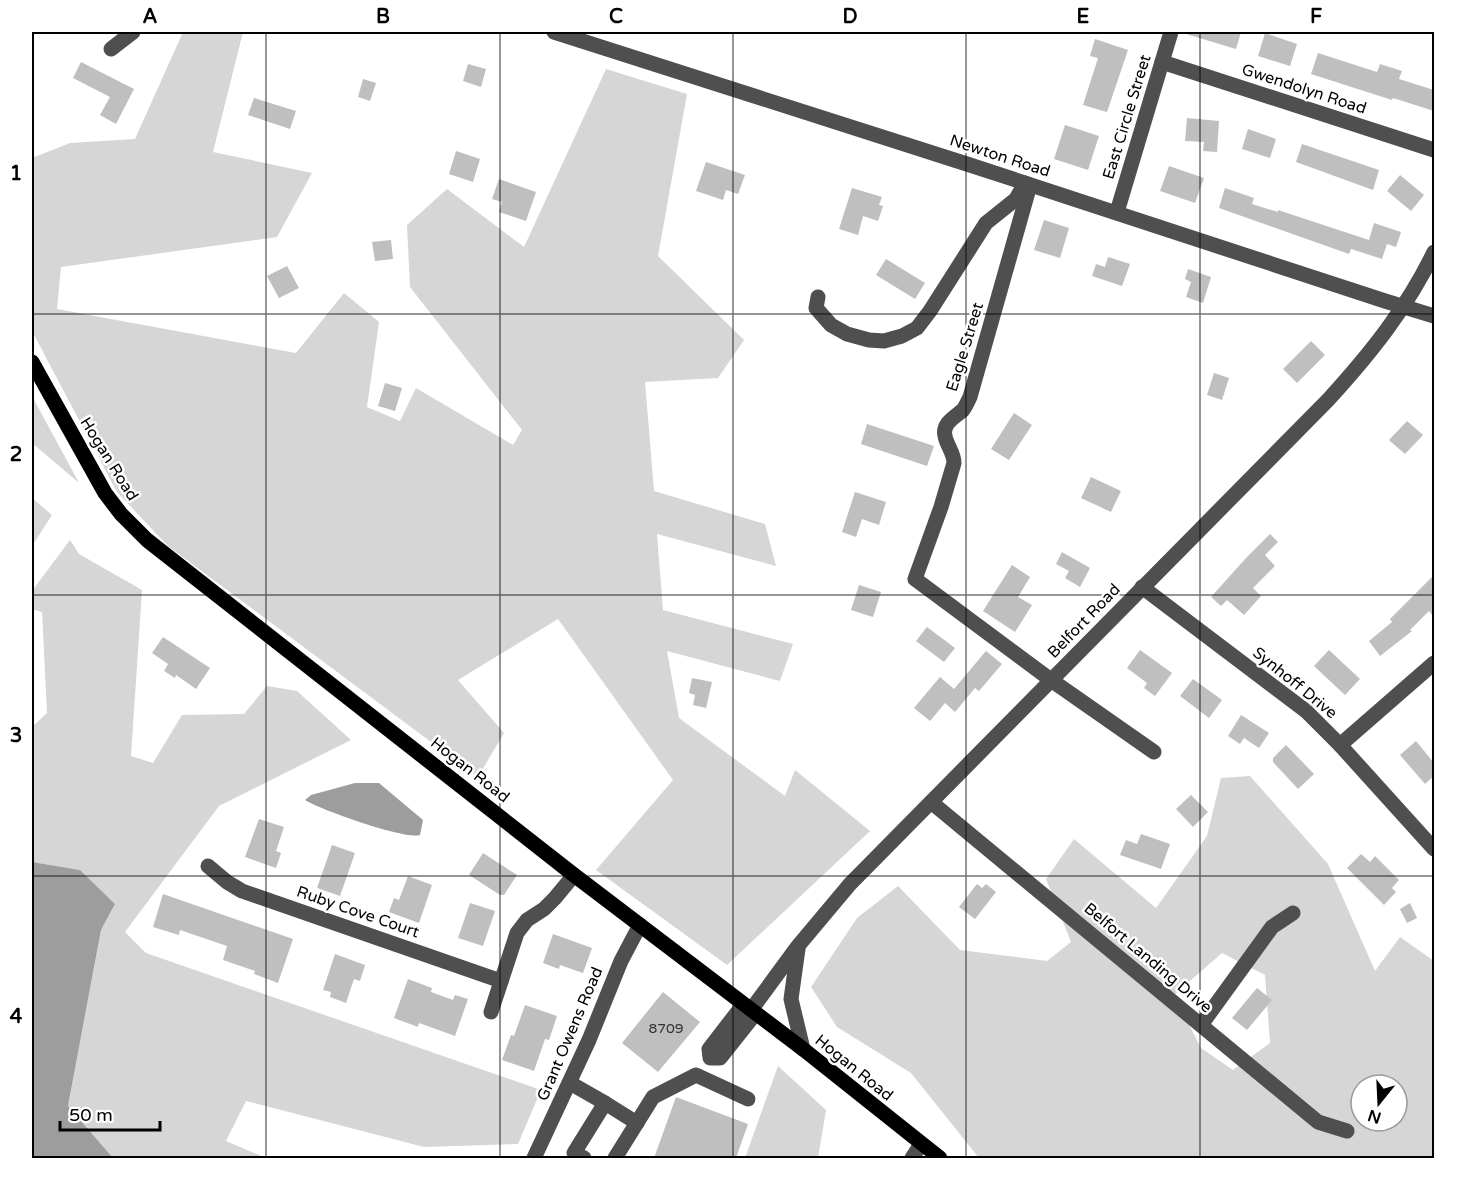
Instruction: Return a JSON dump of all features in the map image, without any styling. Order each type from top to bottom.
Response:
[{"type":"main road","name":"Hogan Road","points":[[32,362],[105,493],[121,514],[147,540],[940,1158]]},
{"type":"street","points":[[111,49],[134,32]]},
{"type":"street","name":"Newton Road","points":[[554,32],[1434,316]]},
{"type":"street","name":"East Circle Street","points":[[1117,212],[1171,32]]},
{"type":"street","name":"Gwendolyn Road","points":[[1162,62],[1434,150]]},
{"type":"street","points":[[818,297],[816,308],[831,325],[847,334],[869,340],[884,341],[902,336],[916,328],[923,319],[986,224],[1016,199],[1028,184]]},
{"type":"street","name":"Eagle Street","points":[[1028,184],[970,397],[964,408],[949,420],[946,427],[945,435],[954,456],[954,463],[915,579],[1051,680]]},
{"type":"street","name":"Belfort Road","points":[[696,1075],[710,1058],[709,1049],[750,1010],[798,946],[850,884],[1363,362],[1403,306],[1434,252]]},
{"type":"street","name":"Synhoff Drive","points":[[1142,587],[1306,711],[1340,745],[1434,849]]},
{"type":"street","points":[[1340,745],[1434,663]]},
{"type":"street","points":[[1051,680],[1154,752]]},
{"type":"street","name":"Belfort Landing Drive","points":[[931,802],[1318,1122],[1347,1131]]},
{"type":"street","name":"Ruby Cove Court","points":[[208,866],[242,891],[501,981]]},
{"type":"street","points":[[491,1012],[517,933],[527,920],[544,909],[555,898],[574,875]]},
{"type":"street","points":[[1201,1024],[1272,927],[1293,913]]},
{"type":"street","name":"Grant Owens Road","points":[[534,1158],[570,1083],[621,961],[640,925]]},
{"type":"street","points":[[798,946],[791,999],[803,1050]]},
{"type":"street","points":[[615,1158],[653,1096],[696,1075],[748,1099]]},
{"type":"street","points":[[570,1083],[637,1123]]},
{"type":"street","points":[[584,1158],[574,1153],[605,1103]]},
{"type":"street","points":[[912,1158],[921,1144]]},
{"type":"shaded area","points":[[183,32],[243,32],[213,152],[312,173],[277,237],[61,267],[57,309],[296,353],[344,293],[379,322],[367,407],[400,421],[416,388],[513,445],[522,430],[410,287],[407,225],[447,189],[524,247],[606,69],[687,94],[658,256],[744,340],[718,378],[645,382],[654,491],[765,524],[776,566],[657,534],[663,610],[793,644],[780,681],[667,651],[679,718],[785,796],[795,770],[870,831],[727,965],[596,870],[673,780],[558,619],[458,680],[504,733],[478,777],[168,546],[117,492],[32,331],[32,158],[70,143],[135,139]]},
{"type":"shaded area","points":[[32,396],[78,481],[78,482],[32,443]]},
{"type":"shaded area","points":[[32,498],[52,515],[32,546]]},
{"type":"shaded area","points":[[70,540],[79,554],[142,590],[131,756],[153,763],[182,715],[244,714],[267,686],[297,691],[351,740],[219,806],[125,932],[146,953],[541,1090],[518,1144],[424,1147],[246,1101],[226,1141],[266,1158],[113,1158],[68,1106],[101,930],[115,904],[80,870],[32,862],[32,727],[47,713],[42,612],[32,609],[32,591]]},
{"type":"shaded area","points":[[1250,776],[1328,864],[1375,971],[1400,937],[1434,961],[1434,1158],[979,1158],[911,1073],[837,1027],[811,987],[857,918],[898,886],[960,950],[1047,961],[1071,942],[1046,879],[1074,839],[1156,908],[1207,836],[1221,778]],"holes":[[[1222,953],[1265,975],[1270,1043],[1233,1070],[1201,1048],[1174,995]]]},
{"type":"shaded area","points":[[355,783],[379,783],[423,820],[420,835],[381,829],[344,817],[305,800],[311,795]]},
{"type":"shaded area","points":[[32,862],[80,870],[115,904],[101,930],[68,1106],[113,1158],[32,1158]]},
{"type":"shaded area","points":[[778,1066],[826,1110],[818,1158],[745,1158]]},
{"type":"building","points":[[1187,32],[1241,32],[1236,49],[1186,34]]},
{"type":"building","points":[[1265,33],[1297,44],[1290,66],[1258,56]]},
{"type":"building","points":[[1095,39],[1128,50],[1107,112],[1083,105],[1098,58],[1090,56]]},
{"type":"building","points":[[1318,53],[1377,72],[1380,64],[1402,71],[1399,79],[1434,90],[1434,111],[1311,74]]},
{"type":"building","points":[[81,62],[134,89],[116,124],[100,115],[110,97],[73,78]]},
{"type":"building","points":[[468,64],[486,69],[481,87],[463,81]]},
{"type":"building","points":[[363,79],[376,83],[370,101],[358,97]]},
{"type":"building","points":[[254,98],[296,111],[290,129],[248,115]]},
{"type":"building","points":[[1187,118],[1219,121],[1217,152],[1203,151],[1204,142],[1185,141]]},
{"type":"building","points":[[1065,125],[1099,136],[1088,170],[1054,159]]},
{"type":"building","points":[[1248,129],[1276,139],[1270,158],[1242,149]]},
{"type":"building","points":[[1302,144],[1379,170],[1373,190],[1296,162]]},
{"type":"building","points":[[456,151],[480,159],[473,182],[449,174]]},
{"type":"building","points":[[706,162],[745,175],[738,194],[726,190],[723,200],[696,191]]},
{"type":"building","points":[[1169,166],[1204,178],[1195,203],[1160,191]]},
{"type":"building","points":[[1400,175],[1424,195],[1411,211],[1387,191]]},
{"type":"building","points":[[499,179],[536,192],[526,221],[499,212],[502,202],[492,199]]},
{"type":"building","points":[[852,188],[882,197],[879,205],[883,206],[878,221],[863,216],[858,235],[839,229]]},
{"type":"building","points":[[1225,188],[1254,198],[1252,204],[1278,212],[1278,210],[1369,240],[1374,223],[1401,232],[1396,247],[1387,244],[1382,259],[1351,249],[1349,254],[1219,208]]},
{"type":"building","points":[[1044,220],[1069,228],[1060,258],[1034,250]]},
{"type":"building","points":[[391,240],[393,259],[375,261],[372,242]]},
{"type":"building","points":[[1108,257],[1130,264],[1122,286],[1092,276],[1096,264],[1105,267]]},
{"type":"building","points":[[886,259],[925,283],[915,299],[876,275]]},
{"type":"building","points":[[287,266],[299,288],[279,298],[267,276]]},
{"type":"building","points":[[1188,269],[1211,277],[1203,303],[1186,297],[1191,282],[1185,279]]},
{"type":"building","points":[[1311,341],[1325,355],[1297,383],[1283,369]]},
{"type":"building","points":[[1214,373],[1229,378],[1222,400],[1207,395]]},
{"type":"building","points":[[385,383],[402,388],[395,411],[378,406]]},
{"type":"building","points":[[1014,413],[1032,425],[1009,460],[991,449]]},
{"type":"building","points":[[1407,421],[1423,435],[1405,454],[1389,440]]},
{"type":"building","points":[[867,424],[934,446],[927,466],[861,444]]},
{"type":"building","points":[[1091,477],[1121,491],[1111,512],[1081,498]]},
{"type":"building","points":[[855,492],[886,502],[879,525],[862,519],[856,537],[842,532]]},
{"type":"building","points":[[1270,534],[1278,542],[1265,555],[1275,566],[1253,588],[1261,596],[1244,615],[1227,600],[1221,606],[1211,597]]},
{"type":"building","points":[[1062,552],[1090,568],[1080,587],[1065,578],[1069,571],[1056,564]]},
{"type":"building","points":[[1012,565],[1030,577],[1018,597],[1032,605],[1015,632],[983,611]]},
{"type":"building","points":[[1434,575],[1434,617],[1429,611],[1410,630],[1412,631],[1380,656],[1369,641],[1392,622],[1390,619]]},
{"type":"building","points":[[859,585],[881,592],[873,617],[851,610]]},
{"type":"building","points":[[927,627],[955,648],[944,662],[916,641]]},
{"type":"building","points":[[163,637],[210,668],[196,689],[176,675],[175,678],[164,671],[168,664],[152,653]]},
{"type":"building","points":[[1140,650],[1172,673],[1155,696],[1144,688],[1147,683],[1127,668]]},
{"type":"building","points":[[1329,650],[1360,679],[1345,695],[1314,666]]},
{"type":"building","points":[[986,651],[1002,664],[979,691],[975,688],[955,712],[945,703],[930,721],[914,708],[940,677],[954,689]]},
{"type":"building","points":[[692,678],[712,682],[706,708],[693,705],[695,695],[689,693]]},
{"type":"building","points":[[1193,679],[1222,700],[1209,718],[1180,696]]},
{"type":"building","points":[[1241,715],[1269,733],[1259,748],[1244,738],[1240,744],[1228,736]]},
{"type":"building","points":[[1416,741],[1434,763],[1434,776],[1425,784],[1400,755]]},
{"type":"building","points":[[1286,745],[1314,774],[1298,789],[1273,762],[1273,758]]},
{"type":"building","points":[[1191,795],[1208,812],[1193,827],[1176,809]]},
{"type":"building","points":[[259,819],[284,827],[276,851],[281,853],[276,868],[245,857]]},
{"type":"building","points":[[1141,834],[1170,844],[1161,869],[1120,855],[1126,840],[1137,844]]},
{"type":"building","points":[[332,845],[355,853],[340,896],[317,888]]},
{"type":"building","points":[[483,853],[517,875],[504,895],[500,895],[469,875]]},
{"type":"building","points":[[1361,854],[1370,862],[1375,856],[1399,880],[1392,888],[1396,892],[1384,905],[1347,868]]},
{"type":"building","points":[[408,876],[432,885],[419,923],[389,912],[394,898],[399,900]]},
{"type":"building","points":[[977,884],[982,888],[986,884],[996,892],[975,919],[959,907]]},
{"type":"building","points":[[163,894],[293,939],[278,983],[254,974],[255,971],[223,960],[227,946],[180,930],[179,935],[153,927]]},
{"type":"building","points":[[470,903],[495,911],[483,946],[458,938]]},
{"type":"building","points":[[1410,903],[1417,918],[1407,923],[1400,909]]},
{"type":"building","points":[[553,934],[592,948],[583,973],[560,965],[559,969],[543,963]]},
{"type":"building","points":[[335,954],[365,965],[360,981],[354,979],[346,1003],[330,997],[331,992],[323,990]]},
{"type":"building","points":[[408,979],[432,988],[431,992],[453,1000],[455,995],[468,999],[455,1036],[419,1023],[418,1027],[394,1018]]},
{"type":"building","points":[[1257,988],[1272,1000],[1247,1030],[1232,1018]]},
{"type":"building","points":[[663,992],[700,1022],[658,1072],[622,1043]]},
{"type":"building","points":[[525,1005],[557,1016],[549,1040],[545,1039],[534,1071],[502,1060],[511,1035],[514,1036]]},
{"type":"building","points":[[676,1097],[748,1124],[736,1158],[654,1158]]}]
